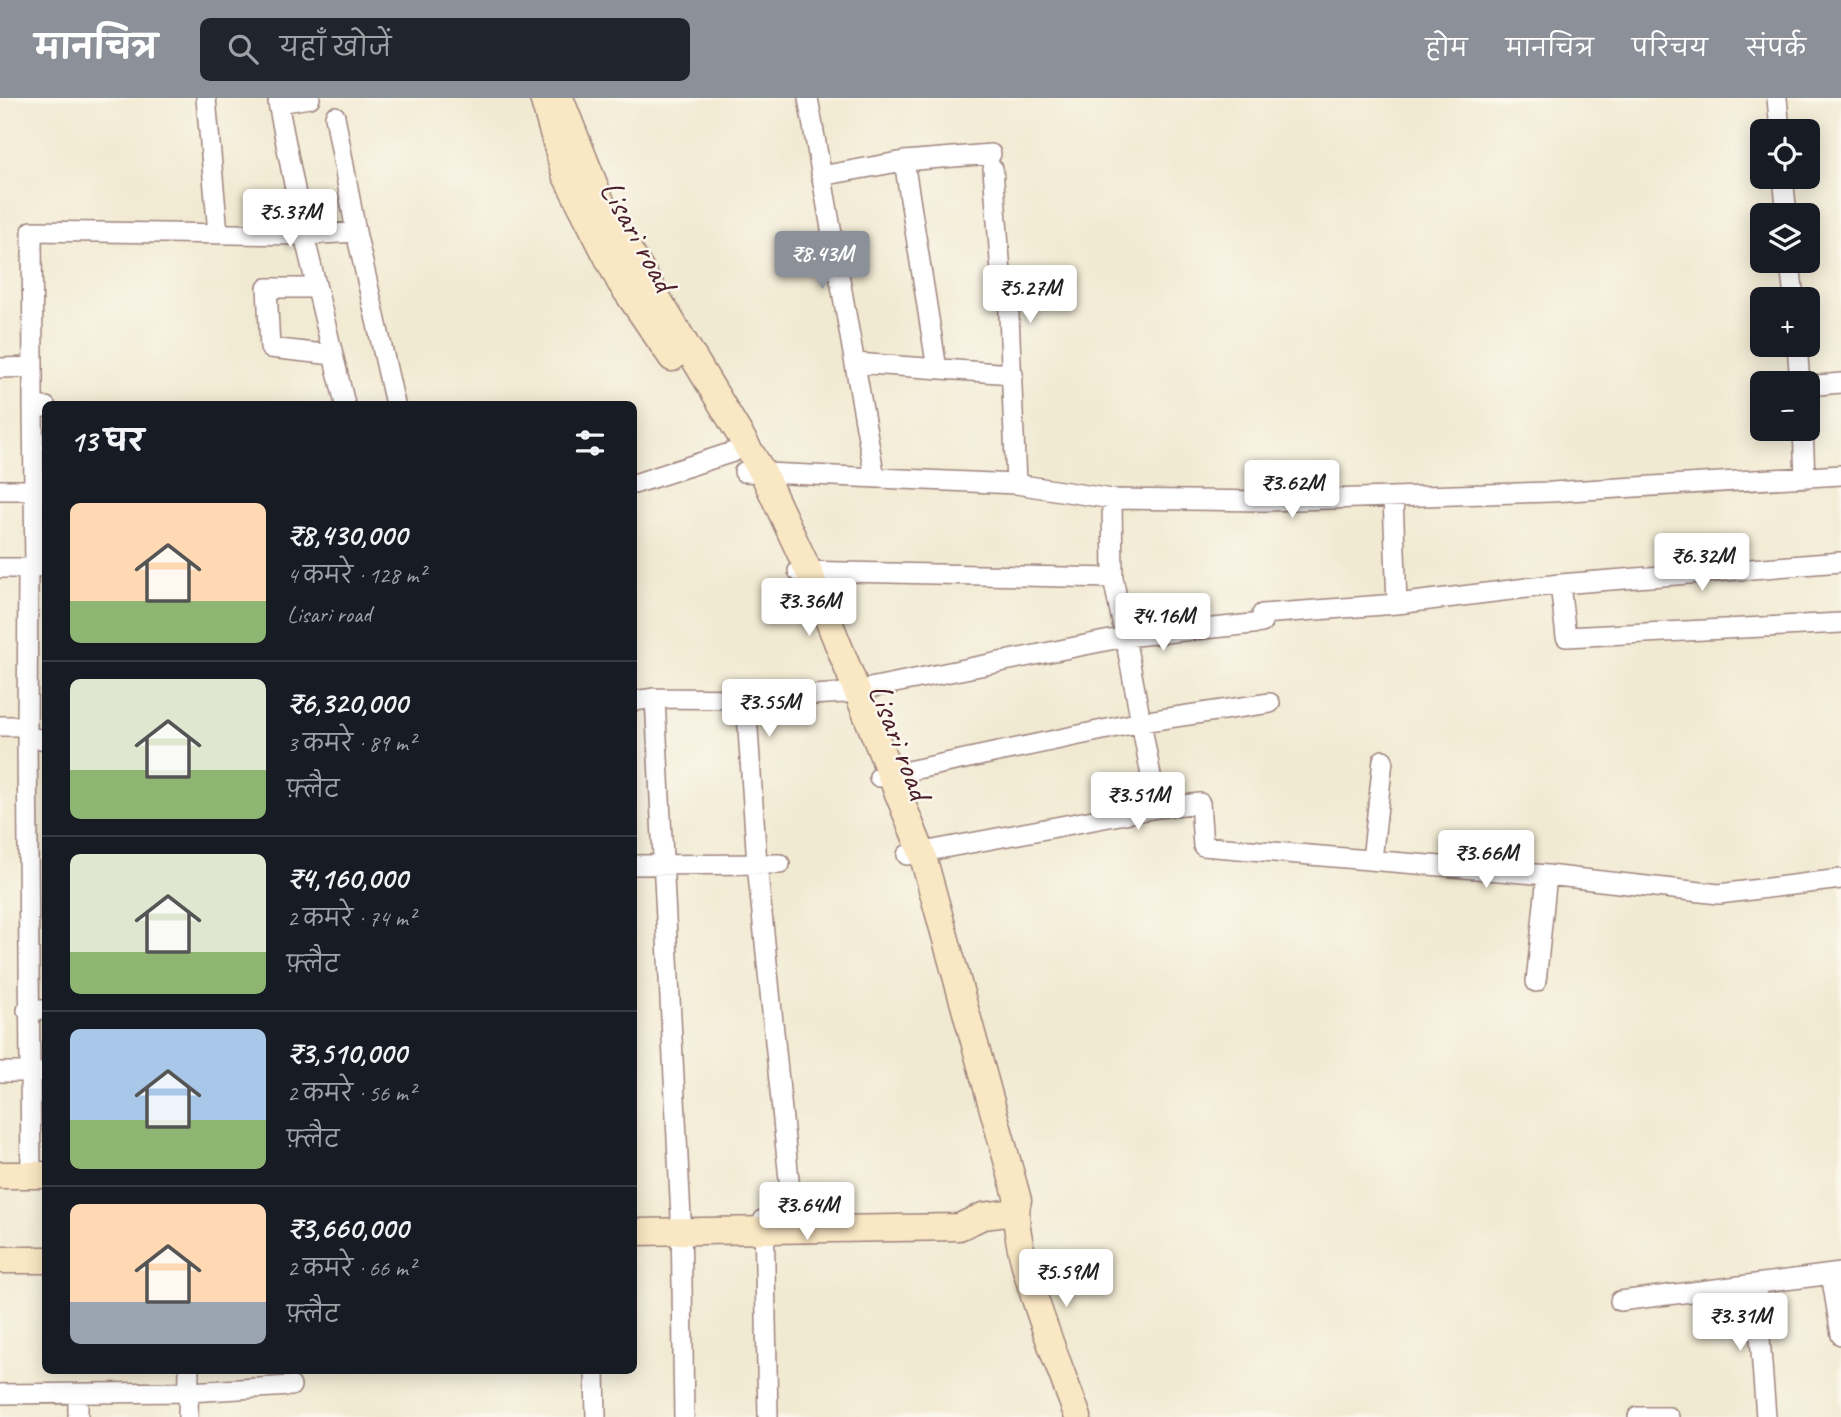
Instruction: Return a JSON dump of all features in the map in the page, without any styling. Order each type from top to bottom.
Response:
[{"type":"street","points":[[206,98],[218,233]]},
{"type":"street","points":[[310,98],[278,103],[304,235],[344,401]]},
{"type":"street","name":"Lisari road","points":[[543,98],[565,174],[620,282],[747,466]]},
{"type":"street","name":"Lisari road","points":[[560,98],[604,209],[803,571],[885,775],[915,854],[1018,1199],[1014,1212],[1025,1263],[1078,1417]]},
{"type":"street","points":[[808,98],[874,478]]},
{"type":"street","points":[[1777,98],[1779,119]]},
{"type":"street","points":[[335,116],[356,232],[394,401]]},
{"type":"street","points":[[821,176],[904,161],[992,161],[1001,273],[1008,290],[1016,484]]},
{"type":"street","points":[[904,161],[937,369]]},
{"type":"street","points":[[0,1175],[38,1175],[32,734],[36,567],[34,490],[39,407],[33,367],[32,231],[304,235],[356,232]]},
{"type":"street","points":[[317,288],[267,288],[270,348],[333,355]]},
{"type":"street","points":[[855,363],[1013,374]]},
{"type":"street","points":[[0,368],[33,367]]},
{"type":"street","points":[[1820,385],[1841,383]]},
{"type":"street","points":[[1803,441],[1805,478]]},
{"type":"street","points":[[637,484],[747,466],[874,478],[1016,484],[1112,499],[1265,501],[1551,492],[1841,475]]},
{"type":"street","points":[[0,490],[34,490]]},
{"type":"street","points":[[1393,497],[1397,604]]},
{"type":"street","points":[[1112,499],[1113,578],[1157,808]]},
{"type":"street","points":[[637,701],[655,698],[747,699],[850,692],[1125,637],[1262,623],[1262,614],[1397,604],[1560,584],[1841,562]]},
{"type":"street","points":[[0,568],[36,567]]},
{"type":"street","points":[[803,571],[1113,578]]},
{"type":"street","points":[[1560,584],[1566,637],[1841,623]]},
{"type":"street","points":[[655,698],[681,1225],[684,1417]]},
{"type":"street","points":[[747,699],[757,864],[793,1219]]},
{"type":"street","points":[[885,775],[1141,722],[1270,703]]},
{"type":"street","points":[[0,726],[32,734]]},
{"type":"street","points":[[1371,860],[1383,760]]},
{"type":"street","points":[[915,854],[1157,808],[1200,803],[1203,846],[1547,875],[1719,894],[1841,879]]},
{"type":"street","points":[[637,865],[780,864]]},
{"type":"street","points":[[1536,982],[1547,875]]},
{"type":"street","points":[[0,1072],[37,1071]]},
{"type":"street","points":[[637,1218],[681,1225],[764,1226],[894,1222],[957,1212],[983,1216],[1014,1212]]},
{"type":"street","points":[[764,1226],[793,1219],[894,1222]]},
{"type":"street","points":[[637,1232],[681,1225]]},
{"type":"street","points":[[764,1226],[768,1417]]},
{"type":"street","points":[[0,1260],[42,1260]]},
{"type":"street","points":[[1620,1301],[1836,1273],[1841,1335]]},
{"type":"street","points":[[1756,1285],[1766,1417]]},
{"type":"street","points":[[188,1417],[189,1374]]},
{"type":"street","points":[[595,1374],[596,1417]]},
{"type":"street","points":[[0,1394],[189,1392],[291,1386]]},
{"type":"street","points":[[78,1393],[78,1417]]},
{"type":"street","points":[[1638,1417],[1669,1417]]}]
